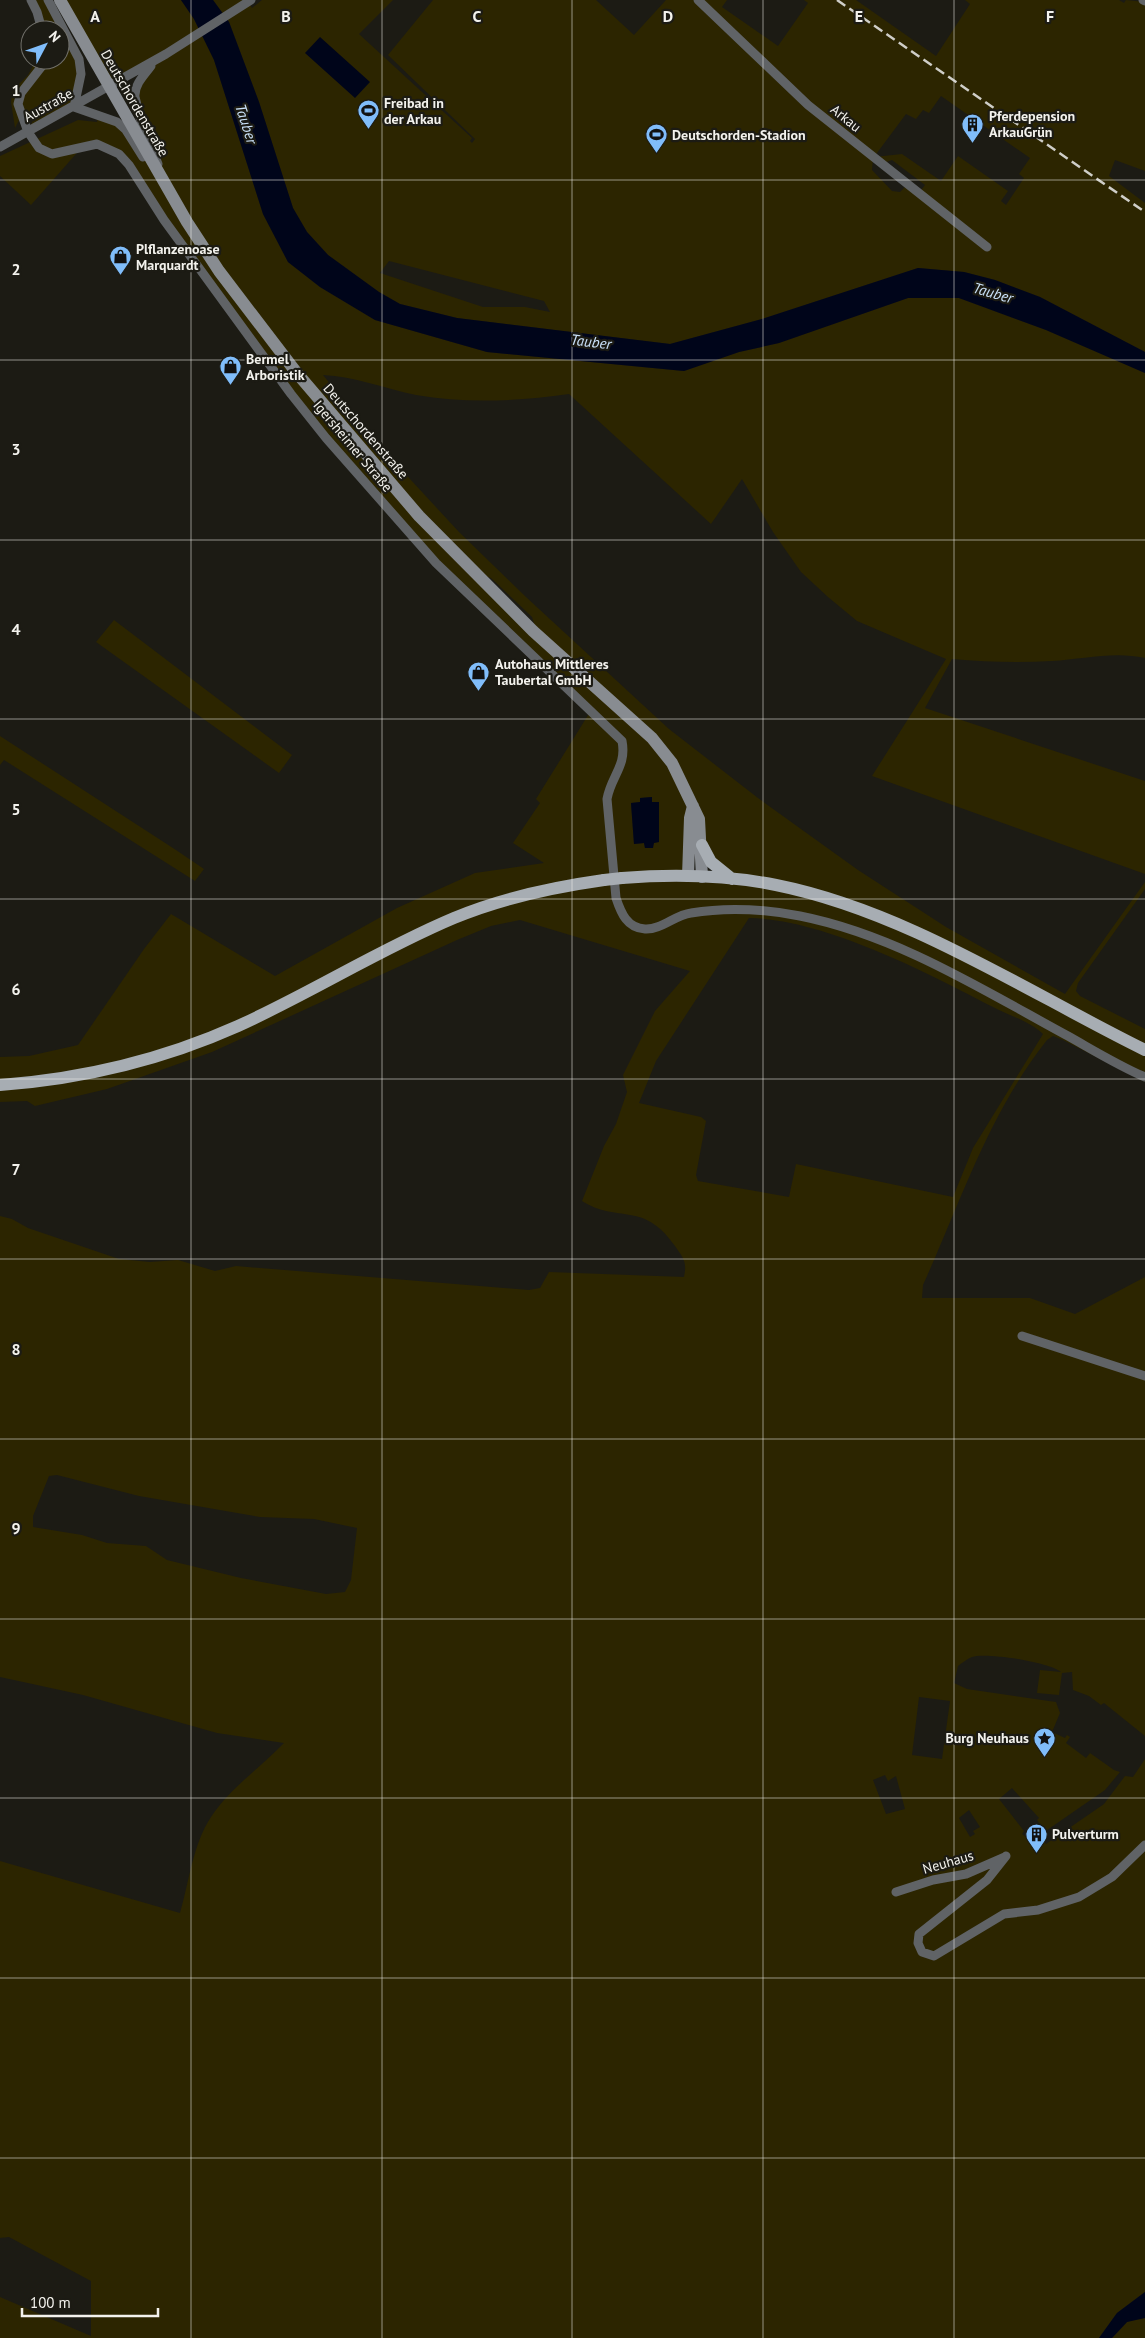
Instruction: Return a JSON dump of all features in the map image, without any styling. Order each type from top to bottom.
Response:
[{"type":"main road","points":[[702,845],[711,862],[732,879]]},
{"type":"main road","points":[[0,1085],[82,1075],[128,1065],[168,1053],[263,1014],[454,918],[500,901],[622,878],[688,876],[732,879],[808,892],[886,919],[942,945],[1145,1050]]},
{"type":"street","points":[[31,0],[39,20]]},
{"type":"street","points":[[48,0],[79,59],[81,74],[74,107],[117,122],[126,130],[147,163],[163,182]]},
{"type":"street","name":"Deutschordenstraße","points":[[60,0],[108,88],[163,182],[219,271],[296,372],[340,426],[419,516],[483,583],[538,636],[652,738],[672,763],[699,819],[702,845],[702,877]]},
{"type":"street","name":"Austraße","points":[[0,147],[158,59],[251,0]]},
{"type":"street","name":"Arkau","points":[[698,0],[808,105],[987,246]]},
{"type":"street","points":[[158,59],[142,77],[135,92],[135,97],[142,125],[156,154],[163,182]]},
{"type":"street","name":"Igersheimer Straße","points":[[39,70],[25,86],[18,99],[18,109],[28,132],[39,148],[52,154],[97,144],[120,154],[130,165],[164,220],[186,251],[291,394],[326,438],[436,563],[622,741],[624,752],[621,767],[609,790],[607,799],[616,898],[621,913],[631,925],[644,929],[654,928],[689,913],[745,909],[775,911],[830,923],[861,933],[945,970],[1145,1077]]},
{"type":"street","points":[[688,876],[690,818],[693,806]]},
{"type":"street","points":[[1022,1336],[1145,1376]]},
{"type":"street","name":"Neuhaus","points":[[896,1892],[934,1880],[966,1874],[1006,1856],[987,1880],[920,1934],[918,1943],[922,1952],[934,1956],[1004,1914],[1038,1910],[1079,1897],[1112,1877],[1145,1846]]},
{"type":"shaded area","points":[[31,0],[48,0],[59,20],[38,20]]},
{"type":"shaded area","points":[[60,0],[181,0],[194,19],[214,60],[263,214],[288,262],[320,287],[375,320],[487,352],[684,371],[739,352],[779,343],[908,298],[959,298],[1046,330],[1145,373],[1145,658],[1111,655],[1052,661],[1015,662],[952,659],[925,708],[1145,781],[1145,874],[872,776],[946,659],[857,621],[828,597],[801,572],[773,532],[742,479],[711,524],[569,394],[512,400],[454,400],[416,395],[358,380],[323,375],[398,466],[459,532],[526,597],[669,729],[758,798],[858,870],[946,927],[1065,994],[1145,882],[1145,889],[1078,983],[1076,991],[1080,996],[1145,1029],[1145,1082],[1063,1040],[1053,1036],[1047,1040],[1026,1069],[992,1128],[923,1285],[922,1298],[1030,1298],[1075,1314],[1145,1277],[1145,1736],[1104,1703],[1101,1705],[1089,1696],[1073,1690],[1072,1672],[1062,1673],[1059,1695],[1037,1693],[1040,1670],[1061,1672],[1055,1668],[1031,1662],[1003,1657],[979,1656],[972,1657],[958,1666],[954,1683],[967,1689],[1056,1702],[1060,1713],[1052,1732],[1065,1738],[1067,1735],[1070,1737],[1066,1743],[1086,1758],[1090,1753],[1114,1770],[1120,1772],[1105,1790],[1040,1835],[1046,1844],[1104,1804],[1125,1776],[1133,1777],[1145,1759],[1145,2292],[1117,2313],[1099,2338],[0,2338],[0,2297],[91,2336],[91,2281],[9,2237],[0,2238],[0,1861],[180,1913],[196,1851],[211,1817],[227,1796],[284,1743],[217,1733],[83,1695],[0,1677],[0,1216],[12,1219],[28,1228],[119,1259],[150,1262],[178,1260],[215,1271],[236,1266],[529,1290],[540,1288],[549,1272],[684,1277],[685,1268],[683,1258],[675,1246],[652,1223],[630,1215],[595,1208],[582,1201],[604,1146],[616,1124],[627,1092],[623,1075],[655,1011],[690,971],[520,920],[491,926],[457,940],[212,1052],[107,1089],[35,1106],[27,1101],[0,1102],[0,1057],[29,1056],[78,1045],[144,949],[171,914],[275,976],[397,908],[475,873],[544,863],[513,843],[540,803],[536,799],[590,712],[436,563],[326,438],[291,394],[164,220],[130,165],[119,154],[110,148],[97,144],[83,146],[31,205],[0,176],[0,156],[78,120],[97,122],[98,115],[115,121],[129,133],[151,167],[163,181],[135,97],[139,82],[157,60],[109,87]],"holes":[[[473,572],[491,578],[532,617],[538,635]],[[652,797],[652,802],[659,802],[659,842],[653,843],[653,848],[645,848],[644,843],[634,844],[631,803],[641,802],[641,798]],[[693,807],[704,851],[714,864],[731,879],[688,876],[690,818]],[[749,918],[809,927],[874,950],[937,978],[1026,1022],[1043,1034],[973,1148],[953,1197],[796,1164],[789,1197],[698,1181],[696,1175],[706,1121],[701,1117],[639,1103],[656,1061]],[[57,1475],[139,1496],[260,1517],[314,1519],[357,1528],[351,1580],[345,1592],[326,1594],[241,1578],[167,1560],[146,1546],[107,1543],[82,1535],[33,1527],[33,1516],[49,1476]],[[919,1697],[950,1701],[942,1759],[912,1755]],[[885,1775],[888,1781],[896,1776],[905,1809],[886,1814],[873,1780]],[[1012,1788],[1039,1818],[1037,1820],[1040,1825],[1026,1837],[1022,1834],[1024,1831],[999,1799]],[[969,1810],[980,1827],[973,1831],[975,1834],[970,1837],[959,1818]]]},
{"type":"shaded area","points":[[213,0],[251,0],[248,2],[252,8],[262,0],[393,0],[359,34],[472,138],[470,141],[472,143],[475,139],[388,55],[433,0],[596,0],[634,35],[666,0],[727,0],[722,7],[778,46],[808,3],[804,0],[856,0],[936,56],[970,4],[965,0],[1119,0],[1124,3],[1126,0],[1145,2],[1145,171],[1115,160],[1109,176],[1145,203],[1145,352],[1040,297],[995,280],[964,272],[918,268],[762,319],[670,344],[457,318],[400,304],[379,292],[328,255],[307,232],[293,208],[259,102],[229,22]],"holes":[[[941,96],[1030,158],[1019,174],[1024,178],[1006,205],[1001,201],[1008,191],[958,156],[941,181],[902,154],[874,157],[906,114],[916,119],[923,110],[929,113]],[[873,158],[881,164],[892,160],[925,185],[919,193],[905,187],[900,192],[892,191],[872,170]],[[389,261],[544,301],[550,312],[525,307],[483,307],[380,273]]]},
{"type":"shaded area","points":[[70,42],[79,59],[74,107],[28,132],[35,115],[21,116],[15,128],[11,102],[13,90],[31,70],[70,70]]},
{"type":"shaded area","points":[[114,620],[292,755],[279,773],[96,642]]},
{"type":"shaded area","points":[[0,736],[204,869],[195,881],[4,760],[0,765]]},
{"type":"shaded area","points":[[1141,2317],[1145,2318],[1145,2338],[1112,2338],[1127,2322]]},
{"type":"water","name":"Tauber","points":[[181,0],[213,0],[229,22],[259,102],[293,208],[307,232],[328,255],[379,292],[400,304],[457,318],[670,344],[762,319],[918,268],[964,272],[995,280],[1040,297],[1145,352],[1145,373],[1046,330],[959,298],[908,298],[779,343],[739,352],[684,371],[487,352],[375,320],[320,287],[288,262],[263,214],[214,60],[194,19]]},
{"type":"water","points":[[320,37],[370,82],[355,98],[305,53]]},
{"type":"water","points":[[652,797],[652,802],[659,802],[659,842],[654,843],[653,848],[645,848],[644,843],[634,844],[631,803],[640,802],[640,798]]},
{"type":"water","points":[[1145,2292],[1145,2318],[1127,2322],[1112,2338],[1099,2338],[1117,2313]]},
{"type":"railway","points":[[837,0],[1145,212]]},
{"type":"place","name":"Freibad in der Arkau","points":[[368,130]]},
{"type":"place","name":"Pferdepension ArkauGrün","points":[[973,143]]},
{"type":"place","name":"Deutschorden-Stadion","points":[[656,154]]},
{"type":"place","name":"Plflanzenoase Marquardt","points":[[120,276]]},
{"type":"place","name":"Bermel Arboristik","points":[[230,386]]},
{"type":"place","name":"Autohaus Mittleres Taubertal GmbH","points":[[479,691]]},
{"type":"place","name":"Burg Neuhaus","points":[[1045,1757]]},
{"type":"place","name":"Pulverturm","points":[[1036,1853]]}]
